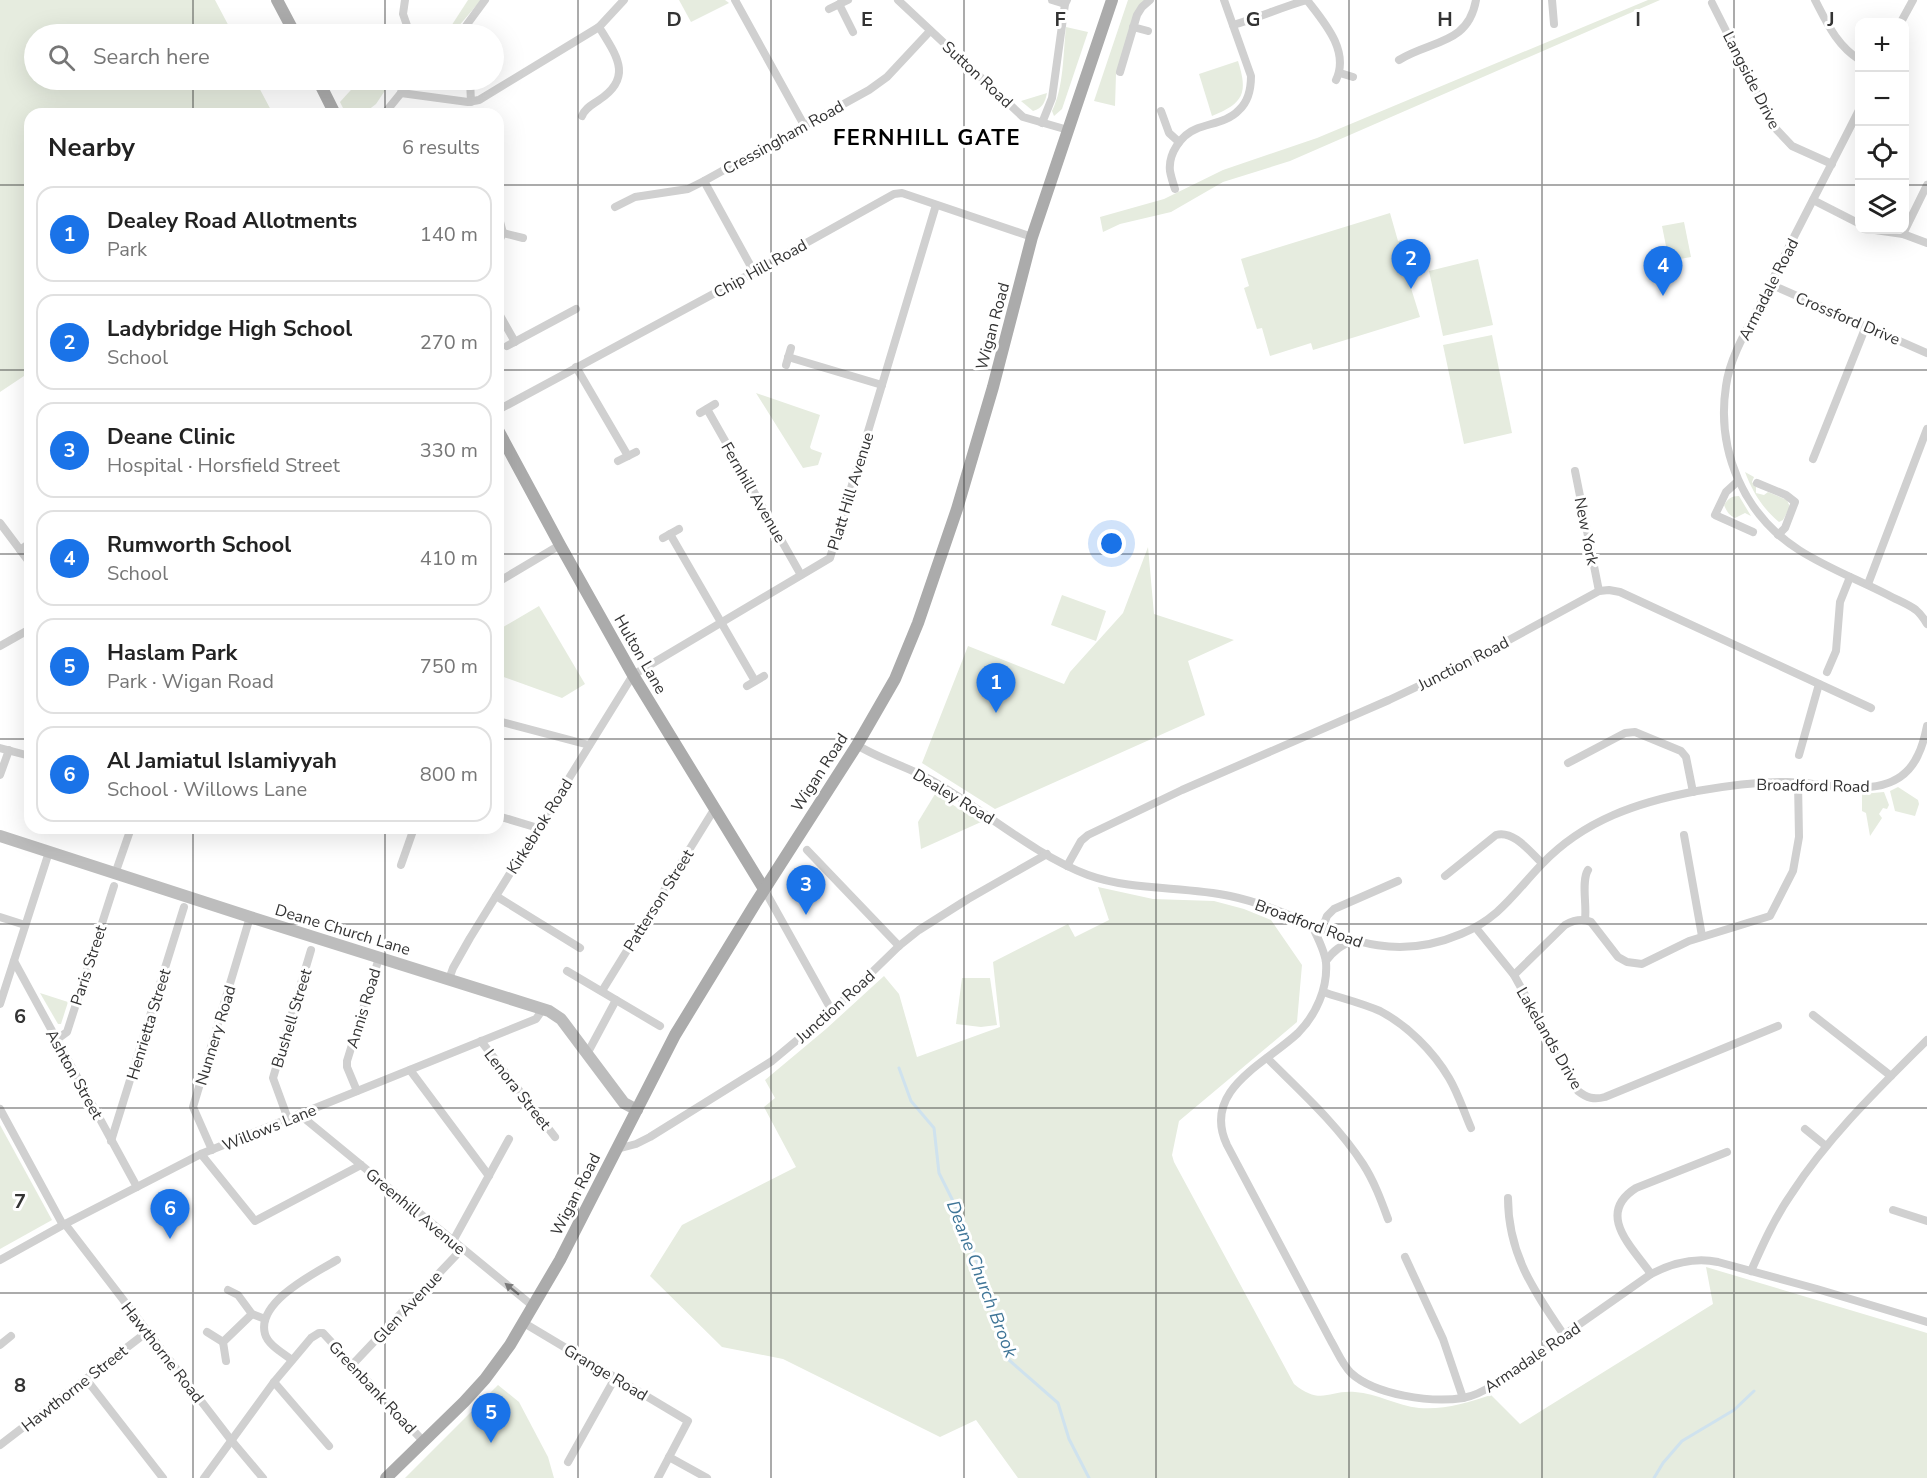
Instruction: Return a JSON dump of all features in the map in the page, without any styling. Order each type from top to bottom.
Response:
[{"type":"main road","points":[[277,0],[290,24]]},
{"type":"main road","name":"Wigan Road","points":[[386,1478],[464,1402],[510,1345],[534,1307],[675,1035],[764,889],[857,745],[895,679],[918,622],[970,465],[1032,237],[1112,0]]},
{"type":"main road","points":[[322,90],[329,108]]},
{"type":"main road","name":"Hulton Lane","points":[[504,441],[633,675],[764,889]]},
{"type":"street","points":[[405,0],[403,14],[406,24]]},
{"type":"street","points":[[467,24],[485,0]]},
{"type":"street","points":[[504,86],[599,27],[624,0]]},
{"type":"street","points":[[735,0],[804,125]]},
{"type":"street","name":"Sutton Road","points":[[898,0],[1023,117],[1068,130]]},
{"type":"street","points":[[1042,123],[1052,98],[1066,2],[1052,0]]},
{"type":"street","points":[[1120,72],[1139,10],[1150,0]]},
{"type":"street","points":[[1175,189],[1166,171],[1179,142],[1195,129],[1233,115],[1247,99],[1251,88],[1251,76],[1224,0]]},
{"type":"street","points":[[1233,25],[1307,0],[1333,37],[1340,57],[1338,76],[1353,77]]},
{"type":"street","points":[[1399,60],[1410,49],[1446,40],[1465,28],[1471,20],[1476,0]]},
{"type":"street","points":[[1552,0],[1557,10],[1554,24]]},
{"type":"street","points":[[1815,0],[1833,33],[1844,48],[1855,56]]},
{"type":"street","points":[[1903,18],[1913,0]]},
{"type":"street","points":[[829,9],[843,2],[853,32]]},
{"type":"street","name":"Langside Drive","points":[[1712,3],[1775,128],[1792,146],[1832,164]]},
{"type":"street","points":[[582,116],[587,108],[613,89],[618,75],[619,64],[616,56],[599,27]]},
{"type":"street","points":[[1134,27],[1148,31]]},
{"type":"street","name":"Cressingham Road","points":[[615,207],[635,197],[688,189],[878,85],[930,31]]},
{"type":"street","points":[[389,108],[401,90]]},
{"type":"street","points":[[470,90],[471,102]]},
{"type":"street","points":[[400,93],[471,102],[485,98],[498,90]]},
{"type":"street","points":[[1161,111],[1169,132],[1179,142]]},
{"type":"street","name":"Armadale Road","points":[[1855,118],[1741,344],[1726,383],[1724,401],[1726,436],[1738,481],[1757,514],[1778,536],[1801,552],[1917,610],[1927,624]]},
{"type":"street","points":[[1157,129],[1166,125]]},
{"type":"street","points":[[704,181],[754,272]]},
{"type":"street","points":[[1909,222],[1927,185]]},
{"type":"street","name":"Chip Hill Road","points":[[504,407],[754,272],[886,197],[902,194],[1032,237]]},
{"type":"street","points":[[1813,200],[1855,221]]},
{"type":"street","name":"Platt Hill Avenue","points":[[633,675],[826,562],[833,554],[936,205]]},
{"type":"street","points":[[504,233],[523,237]]},
{"type":"street","points":[[1903,234],[1927,243]]},
{"type":"street","name":"Crossford Drive","points":[[1770,284],[1927,352]]},
{"type":"street","points":[[504,327],[511,344],[576,309]]},
{"type":"street","points":[[1813,459],[1866,326]]},
{"type":"street","points":[[788,357],[882,385]]},
{"type":"street","points":[[576,367],[632,454],[618,461]]},
{"type":"street","name":"Fernhill Avenue","points":[[708,408],[801,575]]},
{"type":"street","points":[[1868,584],[1927,429]]},
{"type":"street","name":"New York","points":[[1575,471],[1599,591]]},
{"type":"street","points":[[1738,481],[1726,492],[1715,515],[1753,532]]},
{"type":"street","points":[[1756,483],[1786,495],[1795,502],[1785,528],[1778,536]]},
{"type":"street","points":[[0,523],[24,555]]},
{"type":"street","points":[[679,529],[667,536],[722,622],[755,681]]},
{"type":"street","points":[[504,578],[560,545]]},
{"type":"street","points":[[20,550],[24,547]]},
{"type":"street","points":[[1827,672],[1836,651],[1840,602],[1850,577]]},
{"type":"street","points":[[1599,591],[1620,592],[1871,708]]},
{"type":"street","name":"Junction Road","points":[[1067,866],[1081,841],[1088,835],[1182,790],[1389,700],[1463,665],[1599,591]]},
{"type":"street","points":[[0,646],[24,632]]},
{"type":"street","name":"Kirkebrok Road","points":[[449,979],[453,968],[633,675]]},
{"type":"street","points":[[747,686],[764,675]]},
{"type":"street","points":[[1799,755],[1819,684]]},
{"type":"street","points":[[504,723],[589,745]]},
{"type":"street","name":"Broadford Road","points":[[1047,854],[1067,866],[1110,881],[1232,896],[1355,941],[1386,948],[1412,946],[1438,942],[1476,928],[1510,901],[1542,863],[1576,835],[1610,815],[1652,800],[1724,786],[1798,782],[1868,789],[1883,785],[1900,777],[1918,757],[1927,726]]},
{"type":"street","points":[[1568,763],[1625,733],[1635,732],[1681,751],[1686,757],[1694,792]]},
{"type":"street","name":"Dealey Road","points":[[857,745],[872,754],[932,780],[1047,854]]},
{"type":"street","points":[[0,776],[4,749],[24,754]]},
{"type":"street","points":[[1514,975],[1565,925],[1574,920],[1585,919],[1591,922],[1618,957],[1636,964],[1648,962],[1702,936],[1767,918],[1773,913],[1793,872],[1798,846],[1798,782]]},
{"type":"street","name":"Patterson Street","points":[[602,991],[715,808]]},
{"type":"street","points":[[504,818],[538,828]]},
{"type":"street","points":[[1445,876],[1496,835],[1503,833],[1511,835],[1542,863]]},
{"type":"street","name":"Paris Street","points":[[56,1040],[67,1032],[130,834]]},
{"type":"street","points":[[401,865],[412,834]]},
{"type":"street","points":[[1684,834],[1702,936]]},
{"type":"street","name":"Deane Church Lane","points":[[0,836],[49,852],[114,880],[250,917],[543,1009],[558,1016],[624,1103],[637,1110]]},
{"type":"street","points":[[807,850],[899,946]]},
{"type":"street","points":[[0,1004],[49,852]]},
{"type":"street","name":"Junction Road","points":[[617,1149],[650,1137],[772,1061],[832,1011],[899,946],[932,921],[1047,854]]},
{"type":"street","points":[[828,872],[835,865]]},
{"type":"street","points":[[1585,919],[1587,909],[1584,875],[1588,870]]},
{"type":"street","points":[[1322,928],[1328,915],[1334,909],[1398,881]]},
{"type":"street","points":[[764,889],[832,1011]]},
{"type":"street","points":[[496,897],[580,948]]},
{"type":"street","name":"Henrietta Street","points":[[111,1141],[184,907]]},
{"type":"street","points":[[0,917],[25,925]]},
{"type":"street","name":"Nunnery Road","points":[[212,1150],[193,1107],[250,917]]},
{"type":"street","name":"Armadale Road","points":[[1311,924],[1322,946],[1326,961],[1323,993],[1299,1031],[1244,1076],[1228,1096],[1220,1123],[1222,1133],[1342,1360],[1349,1371],[1361,1380],[1387,1391],[1417,1397],[1463,1398],[1474,1395],[1493,1385],[1652,1274],[1675,1264],[1707,1260],[1817,1288],[1927,1322]]},
{"type":"street","name":"Lakelands Drive","points":[[1476,928],[1514,975],[1578,1091],[1590,1098],[1605,1097],[1778,1026]]},
{"type":"street","points":[[1326,961],[1338,948],[1355,941]]},
{"type":"street","name":"Bushell Street","points":[[288,1119],[273,1078],[311,950]]},
{"type":"street","name":"Annis Road","points":[[357,1091],[346,1061],[379,958]]},
{"type":"street","name":"Ashton Street","points":[[14,961],[137,1187]]},
{"type":"street","points":[[567,971],[660,1026]]},
{"type":"street","points":[[1323,993],[1377,1010],[1410,1033],[1426,1048],[1449,1078],[1471,1128]]},
{"type":"street","points":[[587,1054],[616,1000]]},
{"type":"street","name":"Willows Lane","points":[[0,1260],[64,1224],[201,1154],[536,1019],[543,1009]]},
{"type":"street","points":[[1813,1015],[1891,1076]]},
{"type":"street","points":[[1751,1271],[1791,1194],[1826,1146],[1927,1040]]},
{"type":"street","name":"Lenora Street","points":[[481,1041],[555,1137]]},
{"type":"street","points":[[1266,1058],[1352,1147],[1373,1182],[1388,1219]]},
{"type":"street","points":[[410,1070],[489,1176]]},
{"type":"street","name":"Hawthorne Road","points":[[0,1109],[64,1224],[263,1478]]},
{"type":"street","name":"Greenhill Avenue","points":[[300,1114],[534,1307]]},
{"type":"street","points":[[1805,1129],[1826,1146]]},
{"type":"street","points":[[453,1241],[509,1139]]},
{"type":"street","points":[[1652,1274],[1618,1225],[1616,1213],[1619,1203],[1626,1194],[1636,1188],[1727,1152]]},
{"type":"street","points":[[201,1154],[255,1221],[361,1165]]},
{"type":"street","points":[[1508,1198],[1510,1233],[1517,1255],[1535,1292],[1564,1335]]},
{"type":"street","points":[[1893,1210],[1927,1221]]},
{"type":"street","name":"Glen Avenue","points":[[352,1365],[462,1249]]},
{"type":"street","points":[[1405,1257],[1443,1339],[1463,1398]]},
{"type":"street","points":[[321,1258],[326,1267]]},
{"type":"street","points":[[204,1478],[292,1360],[268,1341],[265,1334],[265,1319],[280,1296],[337,1260]]},
{"type":"street","points":[[228,1290],[238,1295],[252,1314],[265,1319]]},
{"type":"street","points":[[226,1361],[223,1342],[252,1314]]},
{"type":"street","name":"Grange Road","points":[[524,1323],[688,1421],[669,1457]]},
{"type":"street","name":"Hawthorne Street","points":[[0,1445],[147,1332]]},
{"type":"street","points":[[207,1332],[223,1342]]},
{"type":"street","name":"Greenbank Road","points":[[292,1360],[315,1335],[323,1333],[423,1441]]},
{"type":"street","points":[[0,1345],[11,1336]]},
{"type":"street","points":[[568,1462],[615,1378]]},
{"type":"street","points":[[86,1379],[163,1478]]},
{"type":"street","points":[[274,1382],[329,1446]]},
{"type":"street","points":[[658,1478],[669,1457],[707,1478]]},
{"type":"shaded area","points":[[0,0],[215,0],[228,24],[24,24],[24,90],[260,90],[270,108],[24,108],[24,376],[0,392]]},
{"type":"shaded area","points":[[468,0],[481,0],[461,24],[452,24]]},
{"type":"shaded area","points":[[679,0],[725,0],[729,3],[691,22]]},
{"type":"shaded area","points":[[1128,0],[1145,0],[1116,74],[1115,106],[1094,101]]},
{"type":"shaded area","points":[[1648,0],[1660,0],[1290,161],[1223,182],[1171,212],[1120,224],[1103,232],[1100,217],[1164,199],[1223,170],[1317,138]]},
{"type":"shaded area","points":[[1066,27],[1088,32],[1062,109],[1054,116],[1052,111],[1061,81]]},
{"type":"shaded area","points":[[1238,61],[1243,81],[1241,96],[1231,106],[1212,116],[1199,74]]},
{"type":"shaded area","points":[[351,90],[385,90],[371,108],[343,108],[340,102]]},
{"type":"shaded area","points":[[1047,93],[1043,104],[1033,111],[1021,101]]},
{"type":"shaded area","points":[[1390,213],[1398,241],[1402,240],[1415,283],[1410,285],[1420,317],[1313,350],[1311,343],[1270,356],[1262,328],[1257,329],[1244,288],[1249,286],[1241,259]]},
{"type":"shaded area","points":[[1684,222],[1691,257],[1669,261],[1662,226]]},
{"type":"shaded area","points":[[1478,259],[1493,325],[1443,336],[1429,271]]},
{"type":"shaded area","points":[[1492,335],[1512,433],[1464,444],[1443,345]]},
{"type":"shaded area","points":[[756,393],[820,415],[810,447],[822,453],[818,465],[803,468]]},
{"type":"shaded area","points":[[1745,472],[1754,477],[1752,482],[1756,487],[1756,493],[1764,495],[1768,492],[1787,500],[1790,507],[1783,520],[1779,522],[1763,505],[1755,493]]},
{"type":"shaded area","points":[[1739,496],[1751,516],[1745,513],[1735,518],[1727,511],[1725,503],[1732,497]]},
{"type":"shaded area","points":[[1148,547],[1154,614],[1234,640],[1188,661],[1205,715],[995,809],[922,763],[968,646],[1064,684],[1070,672],[1123,613]]},
{"type":"shaded area","points":[[1062,595],[1106,611],[1096,641],[1051,625]]},
{"type":"shaded area","points":[[539,606],[585,684],[562,698],[504,677],[504,626]]},
{"type":"shaded area","points":[[1898,787],[1918,800],[1915,816],[1895,811],[1890,791]]},
{"type":"shaded area","points":[[1884,792],[1889,805],[1879,814],[1882,818],[1870,836],[1866,813],[1862,811],[1862,794]]},
{"type":"shaded area","points":[[935,794],[981,822],[921,849],[918,822]]},
{"type":"shaded area","points":[[1098,887],[1153,899],[1214,901],[1244,909],[1271,920],[1302,965],[1297,1022],[1179,1121],[1172,1155],[1294,1384],[1303,1391],[1318,1396],[1346,1392],[1363,1393],[1419,1408],[1446,1407],[1491,1395],[1520,1424],[1713,1304],[1706,1267],[1927,1333],[1927,1478],[1018,1478],[976,1420],[940,1437],[783,1359],[722,1347],[650,1276],[682,1225],[796,1167],[764,1107],[775,1098],[765,1080],[884,976],[899,994],[917,1057],[1000,1027],[993,962],[1068,924],[1075,937],[1109,920]]},
{"type":"shaded area","points":[[962,978],[990,978],[997,1025],[981,1027],[956,1024]]},
{"type":"shaded area","points":[[40,993],[68,1002],[61,1024],[58,1024]]},
{"type":"shaded area","points":[[0,1125],[52,1220],[0,1249]]},
{"type":"shaded area","points":[[498,1385],[519,1402],[548,1457],[554,1478],[405,1478]]},
{"type":"waterway","name":"Deane Church Brook","points":[[899,1068],[911,1101],[934,1128],[939,1173],[965,1225],[1009,1360],[1058,1403],[1069,1439],[1089,1478]]},
{"type":"waterway","points":[[1654,1478],[1663,1463],[1682,1441],[1734,1410],[1754,1391]]},
{"type":"place","name":"Ladybridge High School","points":[[1411,289]]},
{"type":"place","name":"Rumworth School","points":[[1663,296]]},
{"type":"place","name":"Dealey Road Allotments","points":[[996,713]]},
{"type":"place","name":"Deane Clinic","points":[[806,915]]},
{"type":"place","name":"Al Jamiatul Islamiyyah","points":[[170,1239]]},
{"type":"place","name":"Haslam Park","points":[[491,1443]]},
{"type":"district","name":"FERNHILL GATE","points":[[927,137]]}]
